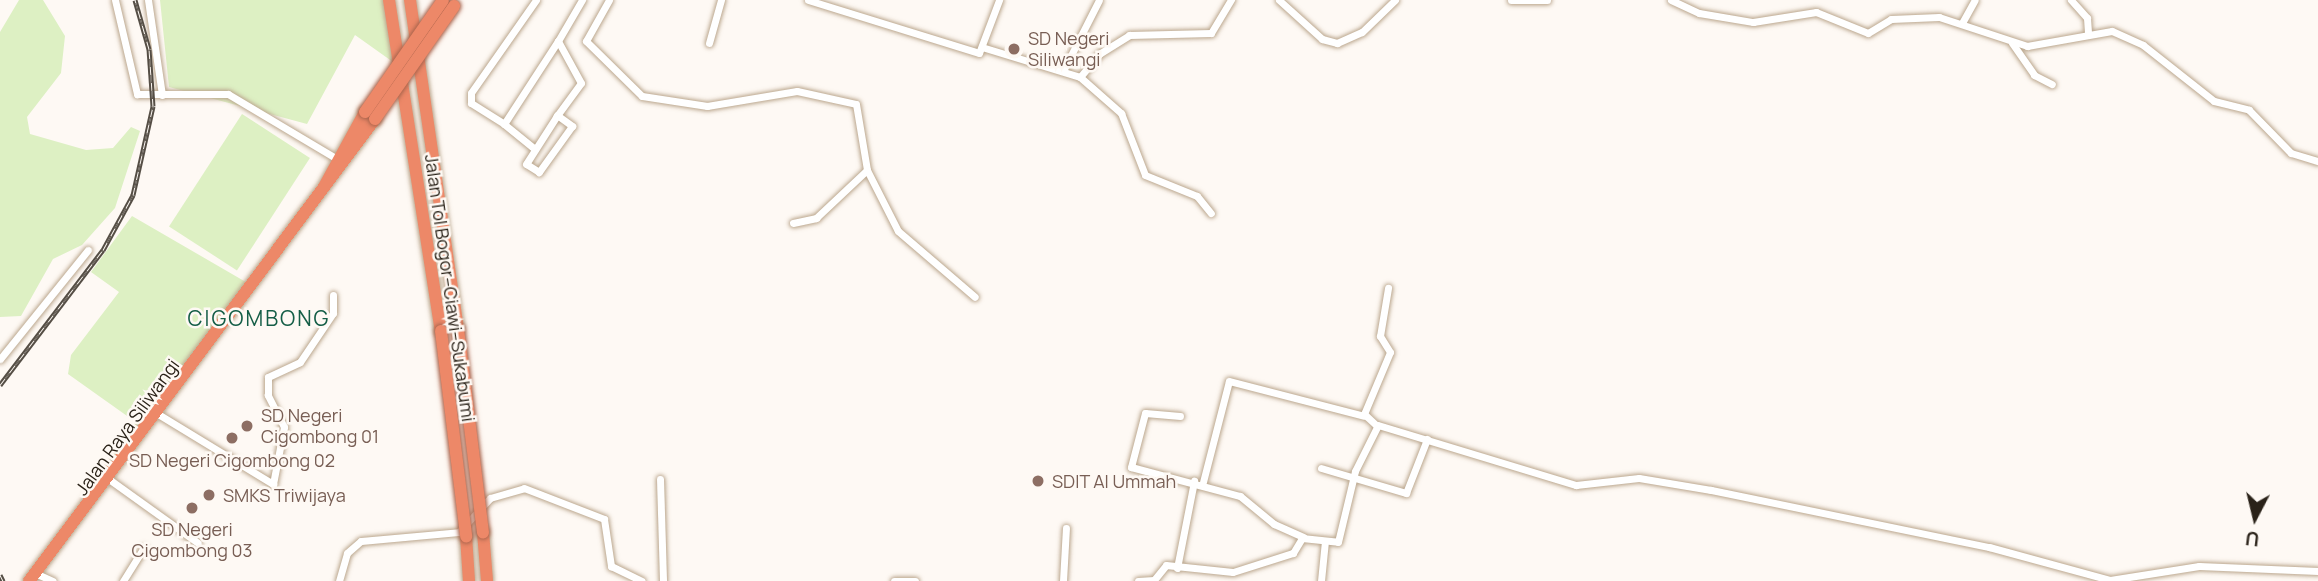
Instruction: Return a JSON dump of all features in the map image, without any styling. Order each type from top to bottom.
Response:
[{"type":"highway","name":"Jalan Tol Bogor–Ciawi–Sukabumi","points":[[389,0],[441,331],[466,536],[468,581]]},
{"type":"highway","name":"Jalan Tol Bogor–Ciawi–Sukabumi","points":[[411,0],[458,329],[487,581]]},
{"type":"highway","name":"Jalan Raya Siliwangi","points":[[33,578],[110,480],[324,187],[370,116],[452,2]]},
{"type":"street","points":[[115,0],[136,92],[162,95],[229,94],[340,161]]},
{"type":"street","points":[[148,0],[162,95]]},
{"type":"street","points":[[535,149],[504,124],[479,110],[470,96],[536,0]]},
{"type":"street","points":[[504,124],[582,0]]},
{"type":"street","points":[[609,0],[586,41],[632,91],[707,106],[791,91],[854,103],[867,170],[905,241],[975,297]]},
{"type":"street","points":[[709,43],[721,0]]},
{"type":"street","points":[[808,0],[979,53],[985,48],[999,0]]},
{"type":"street","points":[[1064,69],[1099,0]]},
{"type":"street","points":[[1080,77],[1102,50],[1129,35],[1211,33],[1231,0]]},
{"type":"street","points":[[1279,0],[1322,39],[1338,43],[1362,32],[1395,0]]},
{"type":"street","points":[[1511,0],[1546,0]]},
{"type":"street","points":[[1671,0],[1699,13],[1753,22],[1816,12],[1868,33],[1894,19],[1962,23],[2012,43],[2050,46],[2088,33],[2112,31],[2142,44],[2214,101],[2252,113],[2291,153],[2318,161]]},
{"type":"street","points":[[1962,23],[1975,0]]},
{"type":"street","points":[[2071,0],[2087,18],[2088,33]]},
{"type":"street","points":[[547,177],[526,164],[582,79],[558,41]]},
{"type":"street","points":[[2012,43],[2034,75],[2052,84]]},
{"type":"street","points":[[985,48],[1064,69],[1080,77],[1121,113],[1145,175],[1197,196],[1211,213]]},
{"type":"street","points":[[539,172],[572,125],[557,115]]},
{"type":"street","points":[[793,223],[816,218],[867,170]]},
{"type":"street","points":[[0,359],[88,250]]},
{"type":"street","points":[[1364,416],[1390,352],[1380,336],[1388,288]]},
{"type":"street","points":[[158,415],[273,484],[284,427],[268,395],[268,377],[300,362],[333,313],[334,295]]},
{"type":"street","points":[[1177,568],[1228,381],[1364,416],[1376,425],[1576,485],[1636,478],[1711,490],[1989,547],[2109,580],[2199,566],[2318,571]]},
{"type":"street","points":[[1180,416],[1145,413],[1129,465],[1162,478],[1199,481],[1245,498],[1274,524],[1303,537],[1325,541],[1340,539],[1352,482],[1376,425]]},
{"type":"street","points":[[1321,468],[1352,482],[1406,493],[1427,439]]},
{"type":"street","points":[[660,479],[663,581]]},
{"type":"street","points":[[110,480],[198,543]]},
{"type":"street","points":[[339,581],[347,553],[361,541],[427,540],[459,532],[494,496],[524,488],[604,519],[611,566],[642,581]]},
{"type":"street","points":[[1063,581],[1066,528]]},
{"type":"street","points":[[1138,581],[1154,580],[1162,566],[1227,577],[1293,553],[1303,537]]},
{"type":"street","points":[[1321,581],[1325,541]]},
{"type":"street","points":[[123,581],[144,548]]},
{"type":"street","points":[[33,578],[53,581]]},
{"type":"street","points":[[894,581],[915,581]]},
{"type":"green space","points":[[19,0],[43,0],[65,36],[61,73],[27,117],[30,134],[86,150],[113,148],[131,127],[140,131],[115,208],[82,245],[53,259],[21,316],[0,317],[0,32]]},
{"type":"green space","points":[[160,0],[384,0],[393,62],[355,35],[307,124],[169,87]]},
{"type":"green space","points":[[242,114],[310,158],[237,270],[169,226]]},
{"type":"green space","points":[[132,216],[251,285],[144,428],[68,374],[71,355],[119,292],[91,272]]},
{"type":"green space","points":[[135,423],[144,429],[111,479],[101,473]]},
{"type":"railway","points":[[0,385],[103,250],[133,195],[153,106],[149,49],[135,0]]},
{"type":"railway","points":[[0,575],[3,581]]},
{"type":"place","name":"SD Negeri Siliwangi","points":[[1014,49]]},
{"type":"place","name":"SD Negeri Cigombong 01","points":[[247,426]]},
{"type":"place","name":"SD Negeri Cigombong 02","points":[[232,438]]},
{"type":"place","name":"SDIT Al Ummah","points":[[1038,481]]},
{"type":"place","name":"SMKS Triwijaya","points":[[209,495]]},
{"type":"place","name":"SD Negeri Cigombong 03","points":[[192,508]]},
{"type":"district","name":"CIGOMBONG","points":[[259,318]]}]
